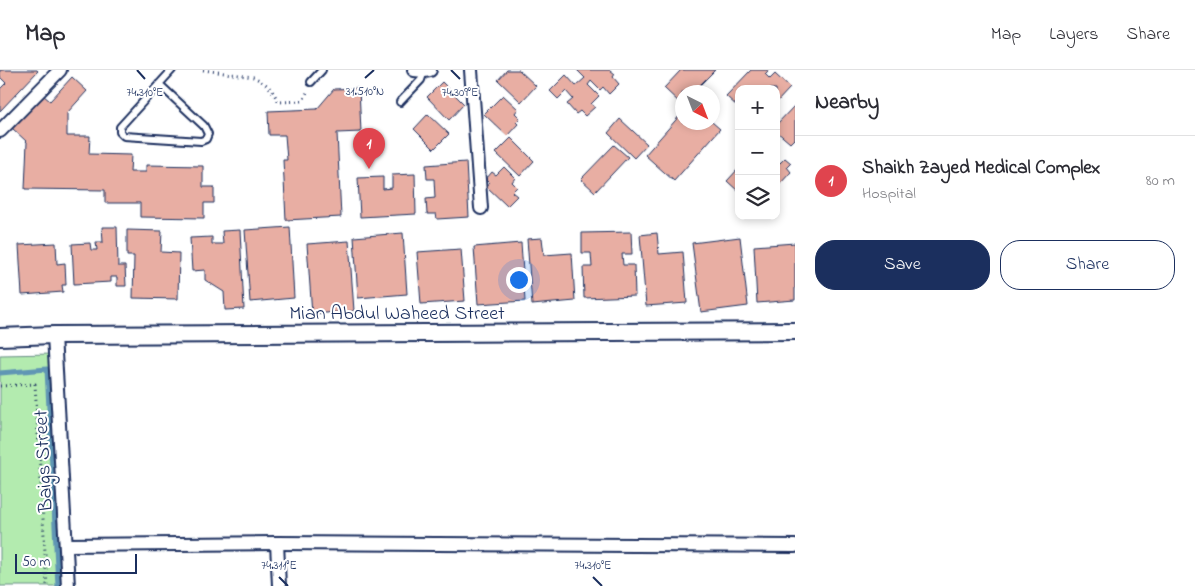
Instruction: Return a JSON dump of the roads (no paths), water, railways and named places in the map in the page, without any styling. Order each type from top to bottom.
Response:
[{"type":"street","points":[[0,131],[60,70]]},
{"type":"street","points":[[472,70],[480,208]]},
{"type":"street","name":"Mian Abdul Waheed Street","points":[[0,337],[54,335],[795,331]]},
{"type":"street","name":"Baigs Street","points":[[54,335],[68,586]]},
{"type":"street","points":[[277,543],[279,586]]},
{"type":"street","points":[[66,544],[277,543],[795,546]]},
{"type":"lane","points":[[159,84],[204,126],[208,134],[206,139],[201,141],[124,136],[120,132],[120,127],[159,84],[172,70]]},
{"type":"lane","points":[[311,82],[322,70]]},
{"type":"lane","points":[[400,102],[421,80],[423,70]]},
{"type":"waterway","points":[[0,373],[47,369],[58,586]]},
{"type":"place","name":"Shaikh Zayed Medical Complex","points":[[369,169]]}]
